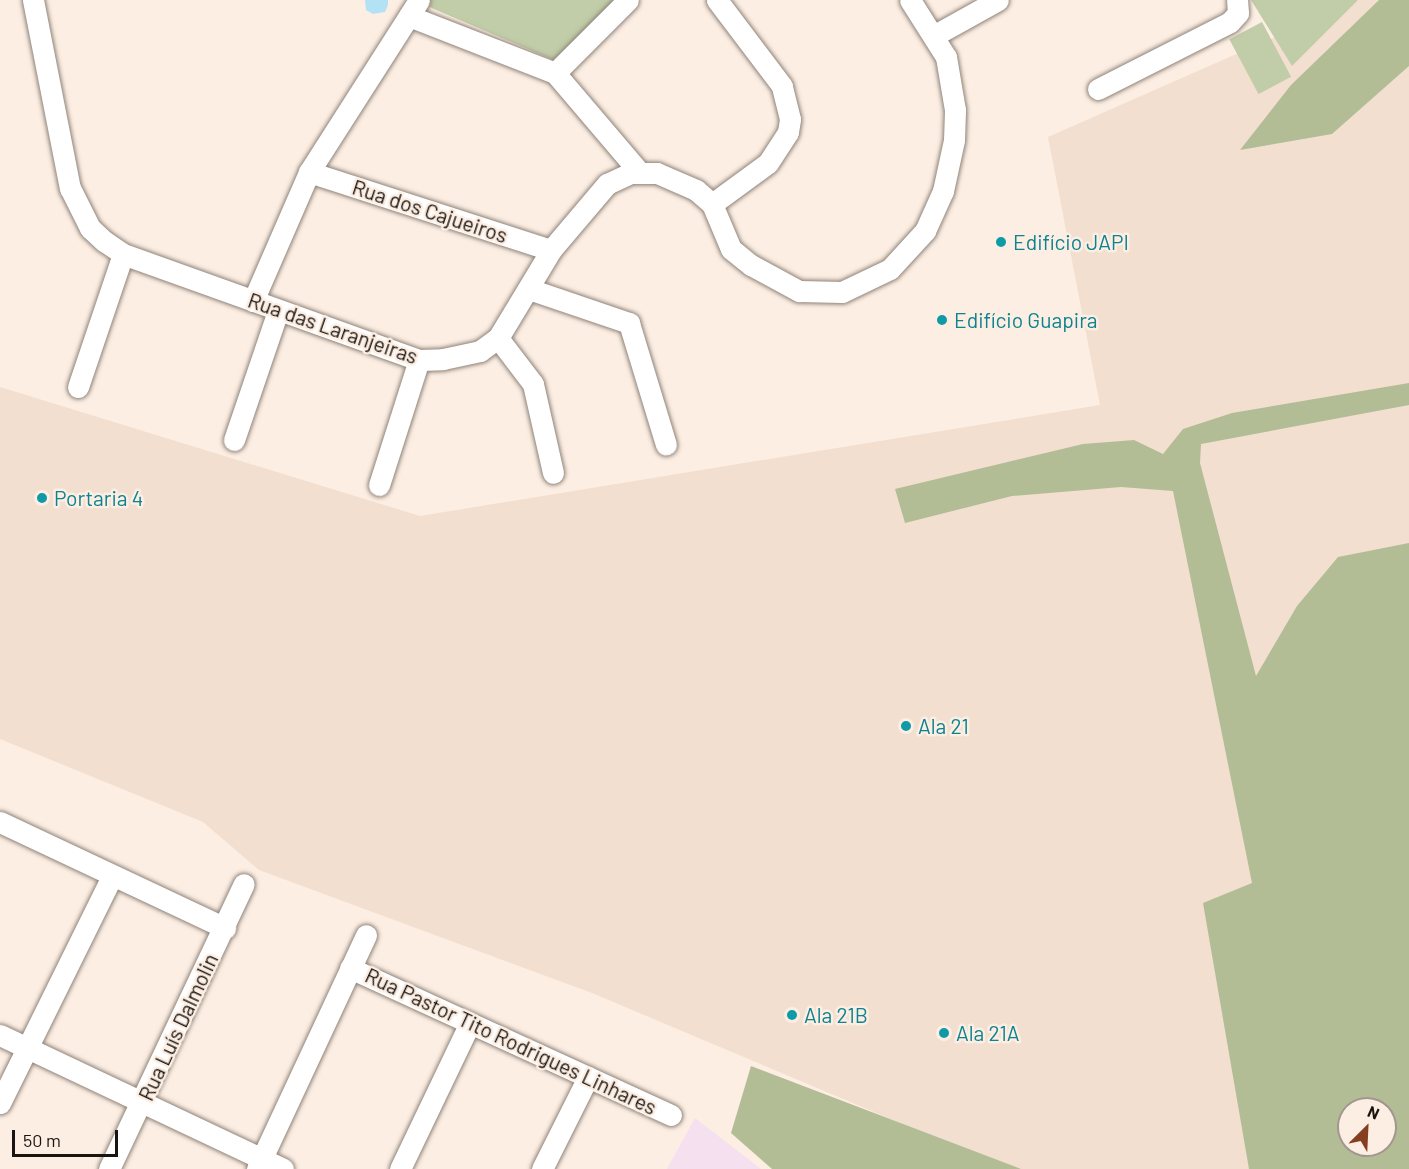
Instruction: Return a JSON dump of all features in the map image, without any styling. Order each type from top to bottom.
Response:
[{"type":"street","name":"Rua das Laranjeiras","points":[[33,0],[70,188],[90,228],[123,254],[278,312],[419,360],[443,359],[480,351],[498,338],[552,250],[607,184],[640,173],[657,173],[681,181],[712,204]]},
{"type":"street","points":[[555,74],[628,0]]},
{"type":"street","points":[[717,0],[782,86],[790,119],[788,132],[768,163],[712,204],[731,249],[751,265],[799,291],[842,292],[890,269],[925,231],[944,191],[953,151],[952,93],[946,57],[935,35],[910,0]]},
{"type":"street","points":[[935,35],[998,0]]},
{"type":"street","points":[[1098,89],[1230,22],[1238,13],[1237,0]]},
{"type":"street","points":[[253,301],[309,172],[414,8],[555,74],[640,173]]},
{"type":"street","name":"Rua dos Cajueiros","points":[[309,172],[552,250]]},
{"type":"street","points":[[78,387],[123,254]]},
{"type":"street","points":[[529,289],[629,323],[666,445]]},
{"type":"street","points":[[234,440],[278,312]]},
{"type":"street","points":[[498,338],[533,384],[553,473]]},
{"type":"street","points":[[380,484],[419,360]]},
{"type":"street","points":[[0,822],[225,928]]},
{"type":"street","points":[[0,1102],[112,876]]},
{"type":"street","name":"Rua Luís Dalmolin","points":[[109,1169],[244,885]]},
{"type":"street","points":[[260,1164],[366,935]]},
{"type":"street","name":"Rua Pastor Tito Rodrigues Linhares","points":[[350,968],[671,1115]]},
{"type":"street","points":[[400,1169],[470,1023]]},
{"type":"street","points":[[0,1035],[143,1101],[260,1164],[283,1169]]},
{"type":"street","points":[[542,1169],[588,1077]]},
{"type":"shaded area","points":[[1359,0],[1409,0],[1409,1169],[1009,1169],[592,993],[259,870],[203,822],[0,739],[0,387],[420,516],[1100,405],[1048,137]]},
{"type":"shaded area","points":[[695,1118],[761,1169],[667,1169]]},
{"type":"green space","points":[[430,0],[620,0],[556,61],[427,6]]},
{"type":"green space","points":[[1251,0],[1358,0],[1292,66]]},
{"type":"green space","points":[[1379,0],[1409,0],[1409,66],[1332,134],[1240,150],[1291,85]]},
{"type":"green space","points":[[1262,22],[1291,77],[1258,94],[1229,39]]},
{"type":"green space","points":[[1409,383],[1409,405],[1201,444],[1200,463],[1256,676],[1297,606],[1338,557],[1409,543],[1409,1169],[1249,1169],[1203,903],[1252,883],[1173,491],[1121,487],[1012,496],[905,523],[895,489],[1083,444],[1134,440],[1163,454],[1183,429],[1232,413]]},
{"type":"green space","points":[[751,1066],[1021,1169],[772,1169],[731,1133]]},
{"type":"water","points":[[365,0],[388,0],[388,5],[385,12],[373,14],[366,10]]},
{"type":"place","name":"Edifício JAPI","points":[[1001,242]]},
{"type":"place","name":"Edifício Guapira","points":[[942,320]]},
{"type":"place","name":"Portaria 4","points":[[42,498]]},
{"type":"place","name":"Ala 21","points":[[906,726]]},
{"type":"place","name":"Ala 21B","points":[[792,1015]]},
{"type":"place","name":"Ala 21A","points":[[944,1033]]}]
